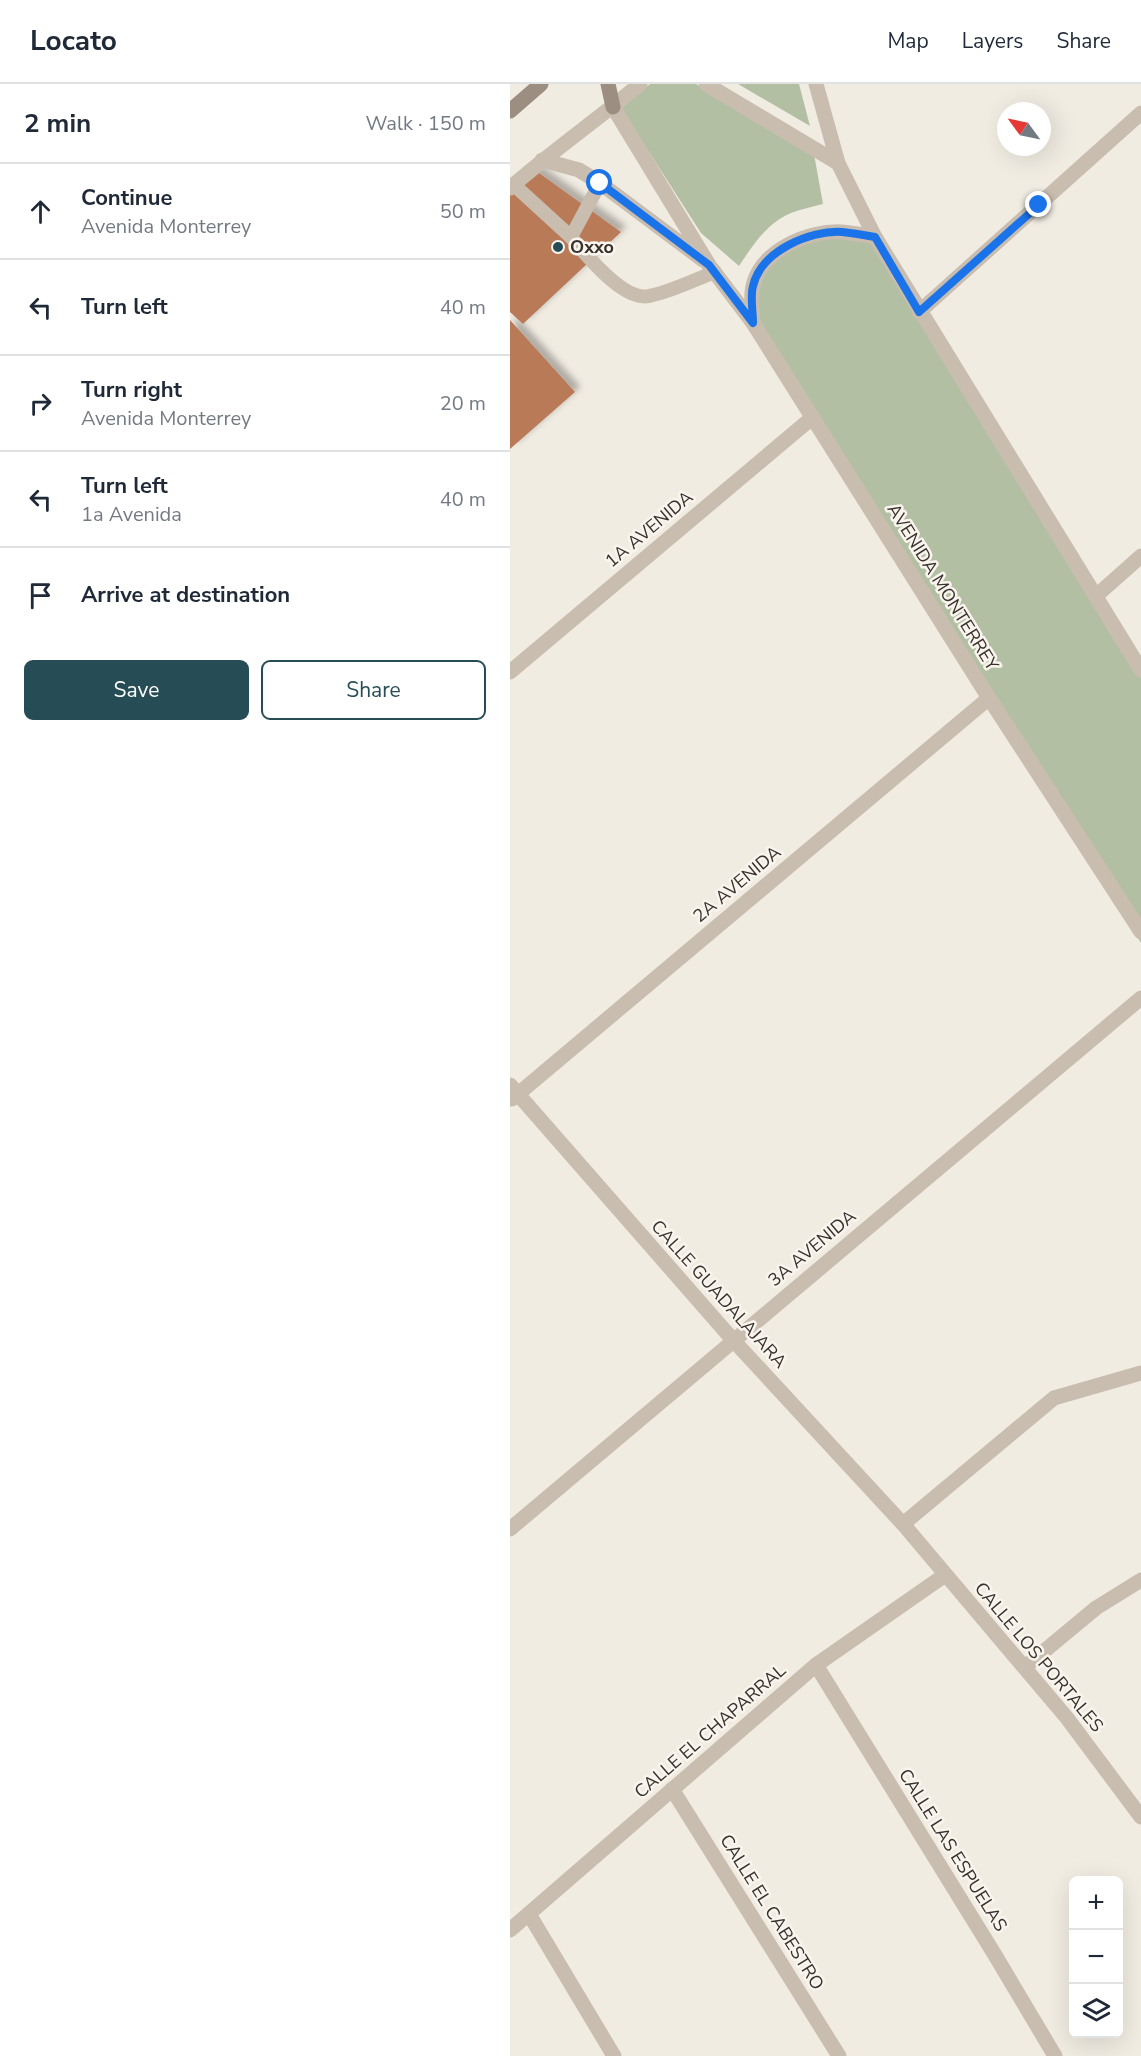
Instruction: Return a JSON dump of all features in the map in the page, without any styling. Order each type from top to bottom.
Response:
[{"type":"main road","points":[[510,111],[542,84]]},
{"type":"main road","points":[[608,84],[613,106]]},
{"type":"street","points":[[512,186],[640,84]]},
{"type":"street","points":[[706,84],[838,163]]},
{"type":"street","points":[[816,84],[838,163],[875,237],[1141,670]]},
{"type":"street","name":"AVENIDA MONTERREY","points":[[613,106],[712,268],[753,323],[989,698],[1141,932]]},
{"type":"street","points":[[919,312],[1141,113]]},
{"type":"street","name":"AVENIDA MONTERREY","points":[[542,160],[579,170],[600,183],[712,268]]},
{"type":"street","points":[[753,323],[752,288],[756,276],[764,264],[787,244],[817,235],[841,232],[875,237]]},
{"type":"street","name":"1A AVENIDA","points":[[510,672],[813,417]]},
{"type":"street","points":[[1096,596],[1141,556]]},
{"type":"street","name":"2A AVENIDA","points":[[512,1093],[989,698]]},
{"type":"street","name":"3A AVENIDA","points":[[510,1529],[1141,998]]},
{"type":"street","name":"CALLE GUADALAJARA","points":[[512,1093],[733,1340],[903,1524]]},
{"type":"street","points":[[903,1524],[1054,1398],[1141,1373]]},
{"type":"street","name":"CALLE LOS PORTALES","points":[[903,1524],[1068,1718],[1141,1817]]},
{"type":"street","name":"CALLE EL CHAPARRAL","points":[[510,1930],[816,1665],[945,1575]]},
{"type":"street","points":[[1025,1667],[1096,1608],[1141,1580]]},
{"type":"street","name":"CALLE LAS ESPUELAS","points":[[816,1665],[1055,2056]]},
{"type":"street","name":"CALLE EL CABESTRO","points":[[672,1789],[838,2056]]},
{"type":"street","points":[[529,1914],[614,2056]]},
{"type":"lane","points":[[571,237],[600,183]]},
{"type":"lane","points":[[512,186],[571,237],[591,261],[630,294],[647,297],[712,268]]},
{"type":"green space","points":[[650,84],[696,84],[814,154],[823,204],[782,217],[755,243],[739,266],[701,233],[620,107]]},
{"type":"green space","points":[[738,84],[799,84],[810,126]]},
{"type":"green space","points":[[817,235],[875,237],[1141,663],[1141,943],[753,323],[764,264]]},
{"type":"building","name":"Oxxo","points":[[535,170],[621,232],[523,324],[510,312],[510,191]]},
{"type":"building","points":[[510,320],[575,392],[510,449]]},
{"type":"place","name":"Oxxo","points":[[558,247]]},
{"type":"route","points":[[600,183],[709,265],[753,323],[752,288],[756,276],[764,264],[787,244],[817,235],[841,232],[875,237],[919,312],[1039,205]]}]
